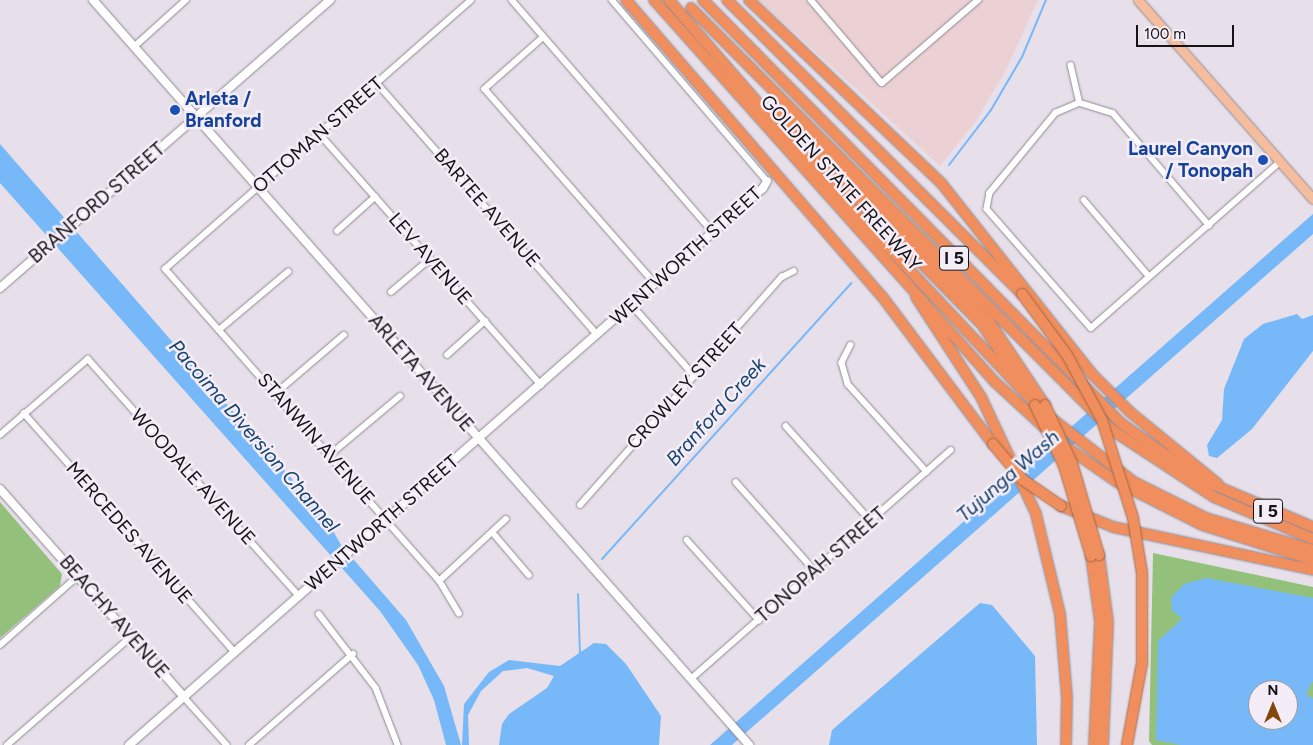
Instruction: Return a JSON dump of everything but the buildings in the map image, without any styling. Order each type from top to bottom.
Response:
[{"type":"highway","points":[[626,0],[884,299],[992,444],[1023,480],[1061,506],[1113,527],[1313,570]]},
{"type":"highway","name":"GOLDEN STATE FREEWAY","points":[[654,0],[995,382],[1053,436],[1117,482],[1202,525],[1313,560]]},
{"type":"highway","points":[[669,0],[732,74],[1005,376],[1080,444],[1134,482],[1206,518],[1313,550]]},
{"type":"highway","name":"GOLDEN STATE FREEWAY","points":[[703,0],[1081,396],[1175,463],[1224,490],[1313,527]]},
{"type":"highway","points":[[727,0],[1022,294],[1067,356],[1094,405],[1133,518],[1142,581],[1142,663],[1127,745]]},
{"type":"highway","points":[[749,0],[942,184],[1093,375],[1130,412],[1224,490]]},
{"type":"highway","points":[[687,4],[1081,396],[1112,430],[1214,497],[1313,539]]},
{"type":"highway","points":[[687,4],[791,120],[989,321],[1040,405],[1072,463],[1095,556],[1108,622],[1103,745]]},
{"type":"highway","points":[[732,74],[983,326],[1040,405]]},
{"type":"highway","points":[[910,286],[927,320],[981,397],[1018,469],[1027,491],[1060,614],[1067,688],[1066,745]]},
{"type":"highway","points":[[1094,745],[1100,622],[1095,556]]},
{"type":"main road","name":"ARLETA AVENUE","points":[[92,0],[747,743]]},
{"type":"main road","name":"BRANFORD STREET","points":[[0,288],[330,0]]},
{"type":"main road","points":[[1138,0],[1313,199]]},
{"type":"main road","name":"WENTWORTH STREET","points":[[129,745],[632,305],[767,181]]},
{"type":"main road","name":"BEACHY AVENUE","points":[[0,489],[184,697]]},
{"type":"street","points":[[134,47],[186,0]]},
{"type":"street","name":"OTTOMAN STREET","points":[[164,269],[471,0]]},
{"type":"street","points":[[512,0],[713,232]]},
{"type":"street","points":[[612,0],[767,181]]},
{"type":"street","points":[[810,0],[882,83],[978,0]]},
{"type":"street","points":[[544,37],[484,89],[655,283]]},
{"type":"street","points":[[1071,65],[1080,103]]},
{"type":"street","name":"BARTEE AVENUE","points":[[377,83],[597,334]]},
{"type":"street","points":[[1209,225],[1112,113],[1080,103],[1056,113],[990,193],[987,209],[1091,328],[1149,276],[1209,225],[1280,162]]},
{"type":"street","name":"LEV AVENUE","points":[[320,133],[540,385]]},
{"type":"street","points":[[337,231],[376,197]]},
{"type":"street","points":[[1084,200],[1149,276]]},
{"type":"street","points":[[391,292],[430,259]]},
{"type":"street","name":"STANWIN AVENUE","points":[[164,269],[331,454],[439,581],[459,614]]},
{"type":"street","name":"CROWLEY STREET","points":[[580,505],[782,277],[794,271]]},
{"type":"street","points":[[220,329],[288,272]]},
{"type":"street","points":[[632,305],[694,375]]},
{"type":"street","points":[[447,355],[485,321]]},
{"type":"street","points":[[276,393],[344,335]]},
{"type":"street","points":[[851,345],[842,363],[848,384],[927,472]]},
{"type":"street","name":"WOODALE AVENUE","points":[[24,413],[88,359],[298,596]]},
{"type":"street","points":[[331,454],[400,396]]},
{"type":"street","points":[[0,435],[24,413]]},
{"type":"street","name":"MERCEDES AVENUE","points":[[24,413],[234,652]]},
{"type":"street","points":[[786,426],[871,521]]},
{"type":"street","name":"TONOPAH STREET","points":[[691,679],[951,450]]},
{"type":"street","points":[[736,482],[815,571]]},
{"type":"street","points":[[439,581],[494,534],[506,519]]},
{"type":"street","points":[[494,534],[529,575]]},
{"type":"street","points":[[687,540],[759,620]]},
{"type":"street","points":[[0,645],[78,576]]},
{"type":"street","points":[[319,614],[353,654],[376,688],[398,745]]},
{"type":"street","points":[[7,745],[132,636]]},
{"type":"street","points":[[250,745],[353,654]]},
{"type":"street","name":"BEACHY AVENUE","points":[[184,697],[227,745]]},
{"type":"shaded area","points":[[759,0],[1038,0],[1007,68],[976,121],[940,166]]},
{"type":"green space","points":[[0,502],[62,574],[60,586],[0,638]]},
{"type":"green space","points":[[1153,553],[1313,587],[1313,745],[1152,745],[1149,741]]},
{"type":"water","name":"Pacoima Diversion Channel","points":[[0,144],[326,518],[341,545],[406,620],[444,686],[461,745],[446,745],[434,700],[418,665],[380,611],[0,183]]},
{"type":"water","points":[[1313,214],[1313,234],[732,745],[710,745]]},
{"type":"water","points":[[1297,314],[1302,319],[1313,315],[1313,351],[1252,429],[1217,458],[1209,456],[1207,445],[1222,420],[1224,389],[1244,339],[1263,324]]},
{"type":"water","points":[[1206,578],[1313,598],[1313,681],[1306,694],[1313,699],[1313,745],[1181,745],[1156,740],[1158,641],[1182,619],[1172,610],[1171,598],[1184,584]]},
{"type":"water","points":[[980,603],[992,605],[1035,656],[1037,745],[829,745],[832,730]]},
{"type":"water","points":[[594,643],[606,644],[626,664],[661,716],[659,745],[499,745],[502,724],[509,714],[547,688],[554,676],[527,668],[503,671],[481,691],[468,715],[469,745],[462,745],[464,704],[489,672],[509,660],[560,666]]},
{"type":"waterway","name":"Branford Creek","points":[[949,165],[991,110],[1022,57],[1046,0]]},
{"type":"waterway","name":"Branford Creek","points":[[602,559],[851,283]]},
{"type":"waterway","name":"Branford Creek","points":[[578,594],[580,653]]},
{"type":"place","name":"Arleta / Branford","points":[[175,110]]},
{"type":"place","name":"Laurel Canyon / Tonopah","points":[[1263,160]]},
{"type":"water label","name":"Tujunga Wash","points":[[1008,476]]}]
